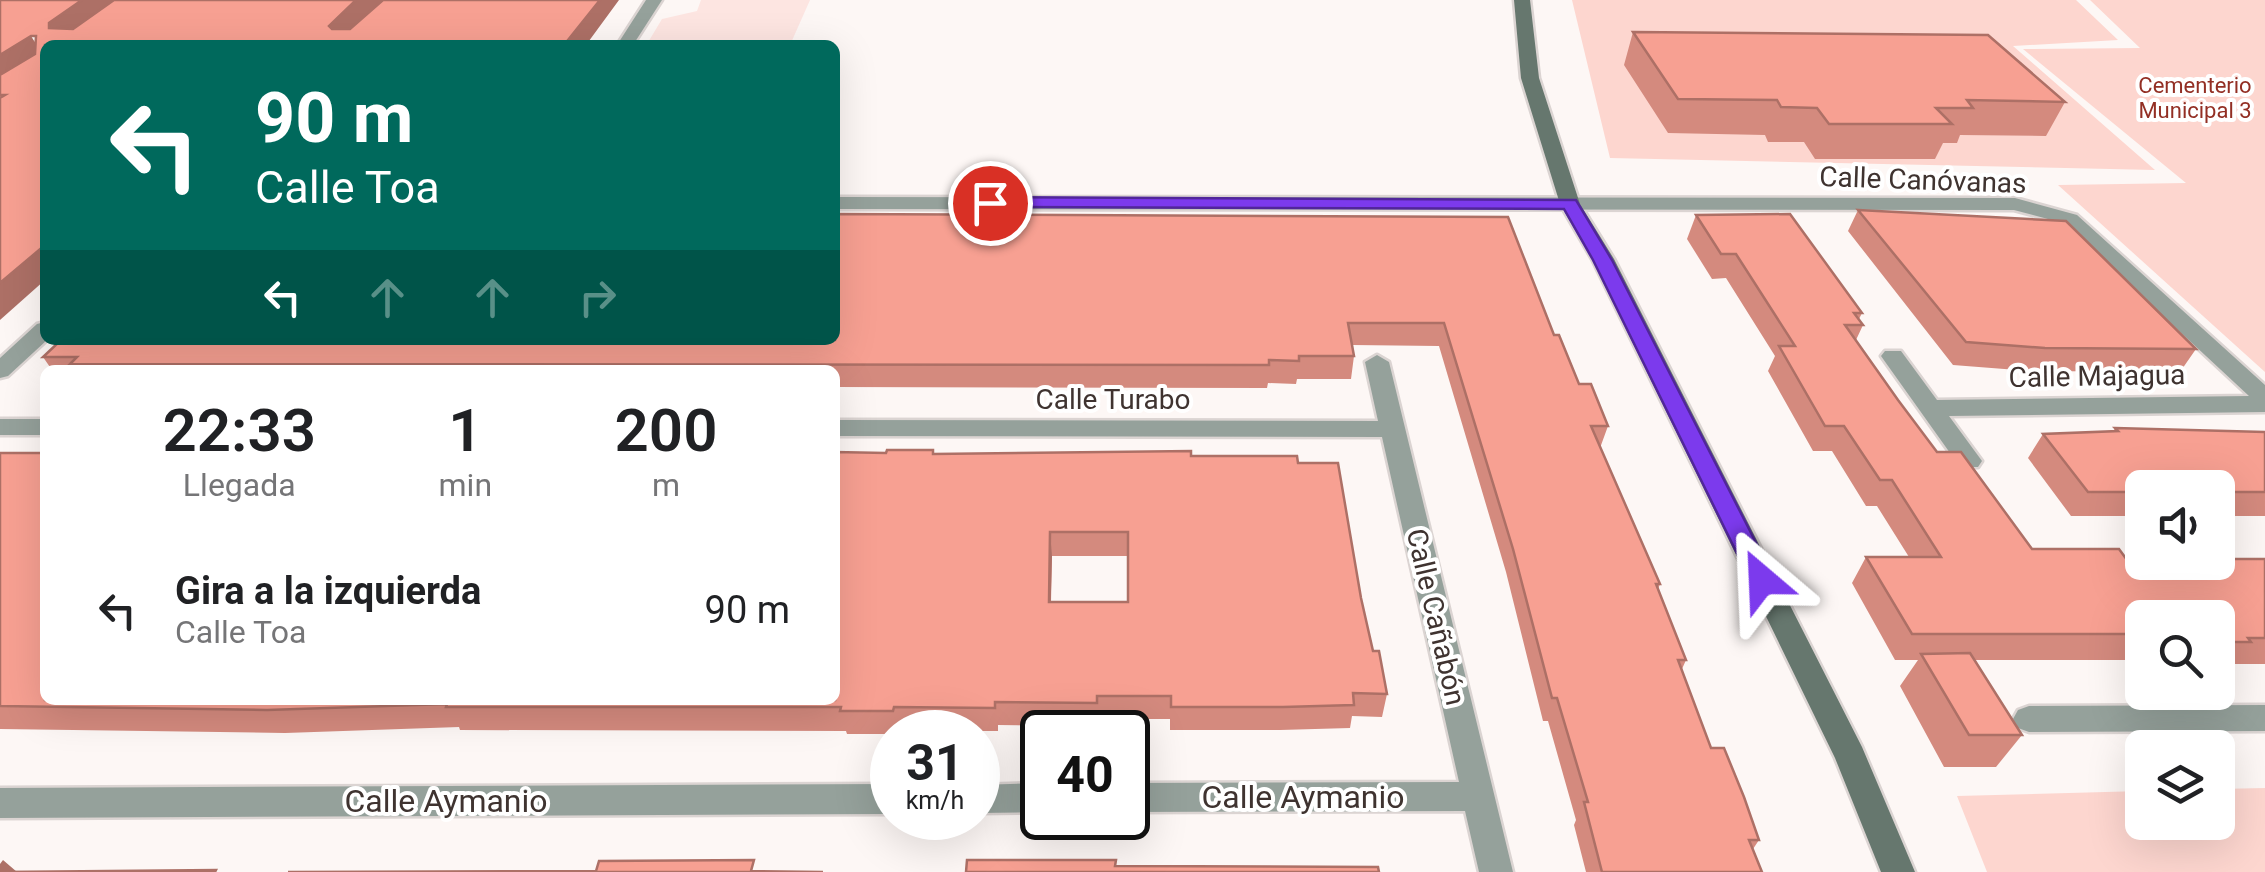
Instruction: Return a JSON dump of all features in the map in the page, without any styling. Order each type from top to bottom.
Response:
[{"type":"street","points":[[628,40],[654,0]]},
{"type":"street","points":[[1522,0],[1526,64],[1570,204],[1603,260],[1851,757],[1898,872]]},
{"type":"street","name":"Calle Canóvanas","points":[[840,202],[2015,204],[2070,218],[2265,401]]},
{"type":"street","points":[[0,371],[40,334]]},
{"type":"street","points":[[1893,356],[1968,461]]},
{"type":"street","name":"Calle Cañabón","points":[[1376,362],[1496,872]]},
{"type":"street","name":"Calle Majagua","points":[[1930,408],[2265,401]]},
{"type":"street","points":[[0,427],[40,427]]},
{"type":"street","name":"Calle Turabo","points":[[840,428],[1391,429]]},
{"type":"street","points":[[2029,719],[2265,718]]},
{"type":"street","name":"Calle Aymanio","points":[[1150,798],[1478,796]]},
{"type":"street","name":"Calle Aymanio","points":[[0,803],[870,799]]},
{"type":"shaded area","points":[[701,0],[810,0],[792,40],[649,40],[662,19],[697,11]]},
{"type":"green space","points":[[1572,0],[2076,0],[2118,40],[2013,46],[2155,170],[1610,158]]},
{"type":"green space","name":"Cementerio Municipal 3","points":[[2090,0],[2265,0],[2265,372],[2058,185],[2186,183],[2023,49],[2140,48]]},
{"type":"green space","points":[[2265,788],[2265,872],[1987,872],[1957,796],[2125,791],[2125,840],[2235,840],[2235,789]]},
{"type":"building","points":[[0,0],[82,0],[49,23],[49,28],[73,29],[114,0],[356,0],[329,26],[350,29],[383,0],[600,0],[568,40],[40,40],[40,249],[0,283],[0,98],[5,95],[0,95],[0,75],[35,54],[36,36],[0,55]]},
{"type":"building","points":[[1633,32],[1988,35],[2065,102],[1967,100],[1973,108],[1936,108],[1952,124],[1829,124],[1817,108],[1781,107],[1777,100],[1678,99]]},
{"type":"building","points":[[1858,210],[2066,221],[2196,349],[2045,348],[1966,342]]},
{"type":"building","points":[[840,214],[1508,217],[1554,335],[1559,335],[1579,384],[1591,384],[1608,426],[1591,426],[1660,584],[1656,584],[1686,660],[1678,660],[1711,748],[1724,748],[1744,797],[1759,840],[1749,840],[1762,872],[1602,872],[1584,802],[1588,802],[1557,698],[1552,698],[1513,549],[1444,323],[1348,323],[1354,356],[1299,356],[1299,361],[1269,360],[1269,365],[70,364],[77,357],[43,357],[56,345],[840,345]]},
{"type":"building","points":[[1790,214],[1862,313],[1854,313],[1863,325],[1845,325],[1898,400],[1937,452],[1961,452],[2032,549],[2119,549],[2125,557],[2125,580],[2235,580],[2235,559],[2265,559],[2265,638],[2235,642],[2235,600],[2125,600],[2125,634],[1912,634],[1866,557],[1941,557],[1892,480],[1880,480],[1844,426],[1825,426],[1779,346],[1795,346],[1736,254],[1721,254],[1696,215]]},
{"type":"building","points":[[2115,428],[2265,432],[2265,492],[2235,492],[2235,470],[2125,470],[2125,492],[2088,492],[2043,434],[2118,431]]},
{"type":"building","points":[[1191,451],[1191,456],[1297,456],[1298,463],[1338,463],[1361,598],[1373,651],[1379,651],[1387,694],[1353,693],[1354,705],[1171,707],[1171,696],[1097,696],[1097,703],[995,702],[995,708],[894,707],[870,711],[840,711],[841,707],[446,707],[840,705],[840,452]],"holes":[[[1050,532],[1128,532],[1128,602],[1049,602]]]},
{"type":"building","points":[[0,453],[40,453],[40,705],[417,705],[267,710],[0,706]]},
{"type":"building","points":[[1970,653],[2022,735],[1969,735],[1921,654]]},
{"type":"building","points":[[754,860],[751,871],[823,872],[288,872],[596,871],[599,861]]},
{"type":"building","points":[[967,860],[1116,860],[1115,866],[1378,867],[1379,872],[966,872]]},
{"type":"building","points":[[216,870],[215,872],[0,872]]},
{"type":"route","points":[[990,203],[1570,204],[1603,260],[1762,580]]}]
